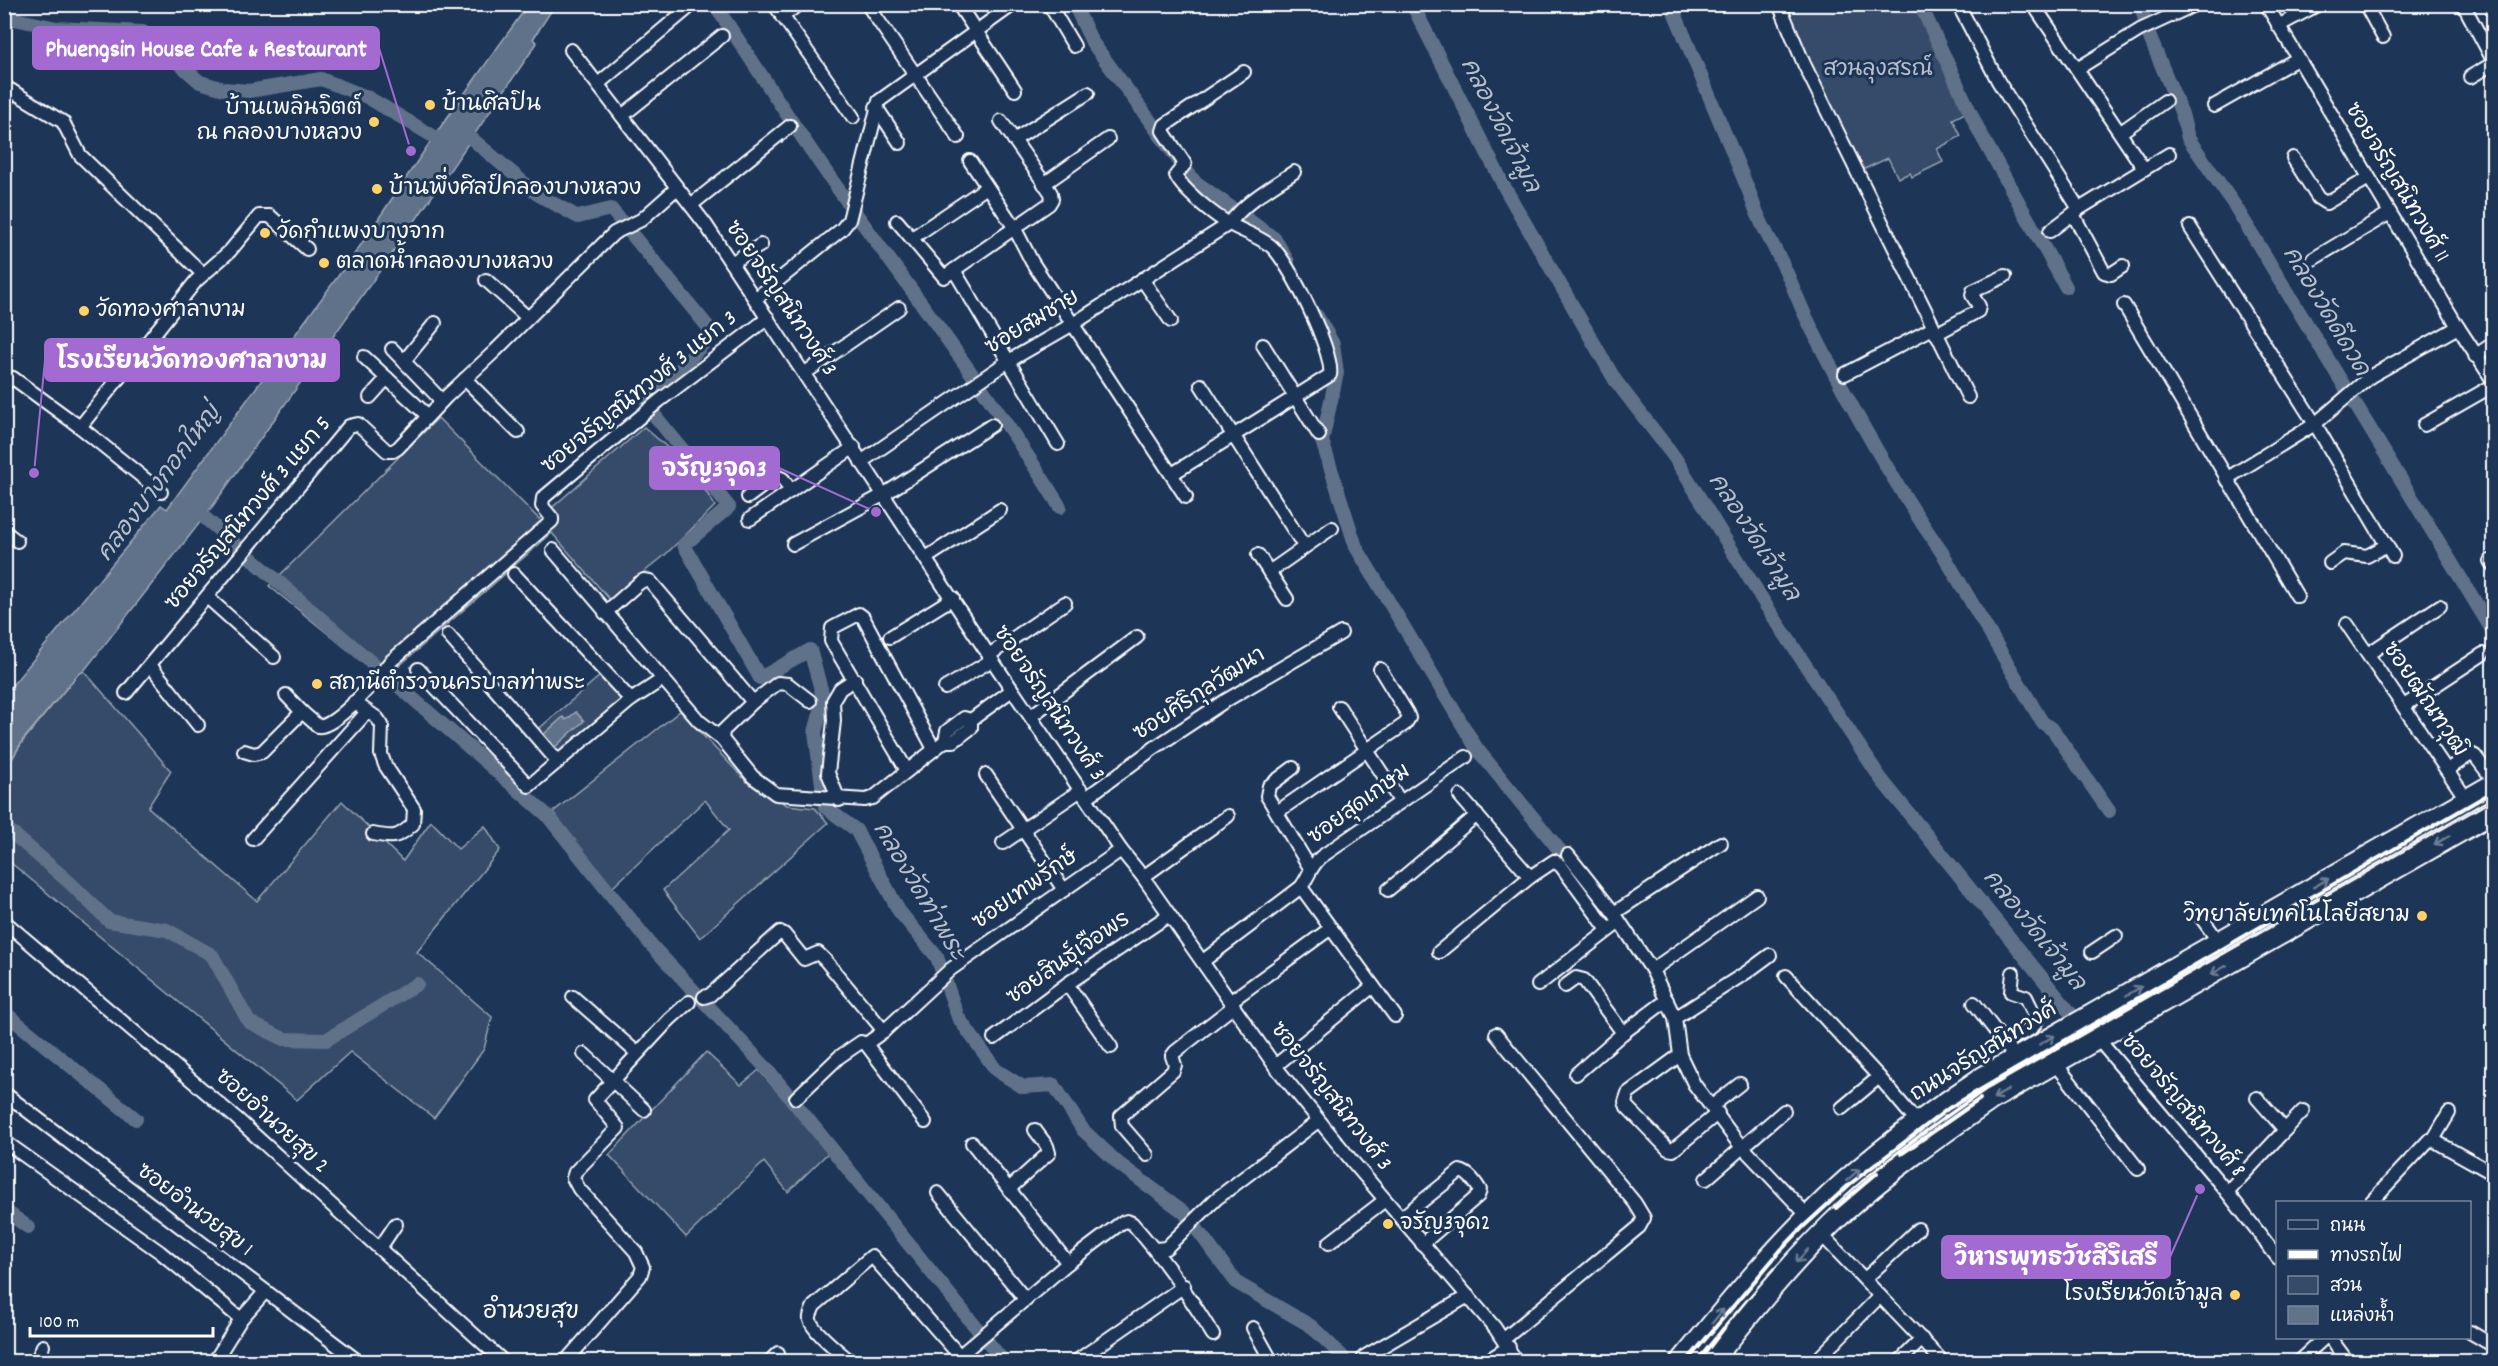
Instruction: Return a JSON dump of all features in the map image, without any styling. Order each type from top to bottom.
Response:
[{"type":"main road","name":"ถนนจรัญสนิทวงศ์","points":[[1681,1362],[1733,1298],[1830,1195],[1917,1122],[1980,1079],[2493,783]]},
{"type":"main road","name":"ถนนจรัญสนิทวงศ์","points":[[1714,1360],[1756,1306],[1845,1211],[1931,1142],[1992,1099],[2493,812]]},
{"type":"main road","points":[[2238,931],[2251,952]]},
{"type":"main road","points":[[1917,1122],[1931,1142]]},
{"type":"street","points":[[774,4],[853,117]]},
{"type":"street","points":[[782,17],[799,4]]},
{"type":"street","points":[[867,4],[958,137]]},
{"type":"street","points":[[958,4],[1016,90]]},
{"type":"street","points":[[755,299],[842,229],[849,220],[876,107],[884,96],[1014,4]]},
{"type":"street","points":[[1049,4],[1074,46]]},
{"type":"street","points":[[1779,4],[1804,64],[1968,397]]},
{"type":"street","points":[[1958,4],[2003,90],[2076,212],[2104,272],[2111,274],[2123,266]]},
{"type":"street","points":[[2033,4],[2144,169]]},
{"type":"street","points":[[2077,69],[2140,30],[2196,4]]},
{"type":"street","name":"ซอยจรัญสนิทวงศ์ 11","points":[[2265,4],[2493,383]]},
{"type":"street","points":[[2278,26],[2319,4]]},
{"type":"street","points":[[2365,4],[2383,38]]},
{"type":"street","points":[[2463,4],[2493,63],[2470,77]]},
{"type":"street","points":[[598,84],[692,5]]},
{"type":"street","points":[[622,116],[722,36]]},
{"type":"street","name":"ซอยจรัญสนิทวงศ์ 3","points":[[571,50],[691,205],[854,447],[861,462],[1012,690],[1121,850],[1203,961],[1275,1066],[1318,1121],[1468,1296],[1506,1343],[1518,1362]]},
{"type":"street","points":[[2214,106],[2297,59]]},
{"type":"street","points":[[1172,474],[1330,375],[1329,359],[1320,329],[1283,260],[1260,238],[1185,186],[1176,177],[1185,164],[1163,131],[1165,125],[1244,72]]},
{"type":"street","points":[[4,104],[8,89],[63,122],[80,155],[203,274]]},
{"type":"street","points":[[1014,140],[1088,93]]},
{"type":"street","points":[[2121,132],[2165,101]]},
{"type":"street","points":[[876,107],[900,143]]},
{"type":"street","points":[[897,220],[944,276],[1052,199],[1001,121]]},
{"type":"street","points":[[691,205],[790,126]]},
{"type":"street","points":[[1044,184],[1108,139]]},
{"type":"street","points":[[2050,231],[2076,212],[2169,154]]},
{"type":"street","points":[[2293,158],[2318,198],[2326,203],[2369,178]]},
{"type":"street","points":[[970,161],[1014,227],[1032,262],[1186,497]]},
{"type":"street","name":"ซอยสมชาย","points":[[861,462],[967,388],[1073,324],[1232,219],[1294,172]]},
{"type":"street","points":[[912,237],[987,187]]},
{"type":"street","name":"ซอยจรัญสนิทวงศ์ 3 แยก 5","points":[[126,693],[349,426],[358,424],[387,451],[393,451],[442,401],[623,229],[641,220],[677,188]]},
{"type":"street","points":[[2313,260],[2390,213]]},
{"type":"street","points":[[80,427],[92,409],[203,274],[230,251],[259,216],[264,214],[270,216],[308,249]]},
{"type":"street","points":[[2190,227],[2315,424],[2390,550],[2367,556],[2344,553],[2330,563]]},
{"type":"street","points":[[731,263],[761,245]]},
{"type":"street","points":[[954,270],[1058,444]]},
{"type":"street","points":[[1845,374],[1978,311],[1979,306],[1972,295],[1973,291],[2005,276]]},
{"type":"street","points":[[1142,279],[1172,321]]},
{"type":"street","points":[[486,280],[528,318]]},
{"type":"street","points":[[2124,305],[2297,596]]},
{"type":"street","points":[[805,373],[899,308]]},
{"type":"street","name":"ซอยจรัญสนิทวงศ์ 3 แยก 3","points":[[302,712],[318,726],[328,725],[378,678],[390,662],[552,521],[542,506],[543,498],[659,401],[768,318]]},
{"type":"street","points":[[404,361],[435,323]]},
{"type":"street","points":[[2226,479],[2315,424],[2371,376],[2458,327]]},
{"type":"street","points":[[2475,356],[2493,343]]},
{"type":"street","points":[[1263,345],[1319,435]]},
{"type":"street","points":[[392,349],[442,401]]},
{"type":"street","points":[[364,357],[428,416]]},
{"type":"street","points":[[4,384],[13,378],[80,427],[161,492]]},
{"type":"street","points":[[370,397],[387,378]]},
{"type":"street","points":[[465,379],[518,432]]},
{"type":"street","points":[[2424,425],[2493,383]]},
{"type":"street","points":[[1201,385],[1304,546]]},
{"type":"street","points":[[793,544],[883,495],[992,425]]},
{"type":"street","points":[[750,519],[854,447]]},
{"type":"street","points":[[748,497],[776,476],[783,479],[790,491]]},
{"type":"street","points":[[926,558],[1000,510]]},
{"type":"street","points":[[1269,572],[1332,528]]},
{"type":"street","points":[[4,531],[17,541]]},
{"type":"street","points":[[553,550],[699,721],[722,739],[753,777],[776,794],[835,800],[873,798],[945,741],[947,731],[964,718],[971,720],[1012,690]]},
{"type":"street","points":[[1258,555],[1287,599]]},
{"type":"street","points":[[514,574],[631,700]]},
{"type":"street","points":[[605,613],[639,583],[644,580],[650,581],[753,702]]},
{"type":"street","points":[[207,597],[274,657]]},
{"type":"street","points":[[890,637],[953,598]]},
{"type":"street","points":[[945,688],[1065,603]]},
{"type":"street","points":[[2368,654],[2440,606]]},
{"type":"street","points":[[906,770],[831,641],[832,628],[836,625],[859,614],[864,617],[934,749]]},
{"type":"street","name":"ซอยฒัณฑวุฒิ","points":[[2347,624],[2467,800]]},
{"type":"street","name":"ซอยศิริกุลวัฒนา","points":[[1003,843],[1226,701],[1341,633]]},
{"type":"street","points":[[448,635],[558,762]]},
{"type":"street","points":[[1030,716],[1137,637]]},
{"type":"street","points":[[2404,706],[2482,654]]},
{"type":"street","points":[[150,664],[198,725]]},
{"type":"street","points":[[418,669],[530,786],[631,700],[663,679]]},
{"type":"street","points":[[1277,812],[1406,724],[1409,718],[1380,669]]},
{"type":"street","points":[[835,800],[828,773],[834,721],[833,701],[840,689],[855,679]]},
{"type":"street","points":[[722,739],[723,731],[753,702],[778,683],[783,682],[810,701]]},
{"type":"street","points":[[244,751],[254,754],[262,752],[302,712],[286,695]]},
{"type":"street","points":[[354,702],[377,718],[382,725],[381,754],[385,765],[414,809],[413,824],[401,836],[389,837],[373,834]]},
{"type":"street","points":[[1339,707],[1366,752],[1400,801]]},
{"type":"street","points":[[253,839],[367,711]]},
{"type":"street","points":[[2447,770],[2471,754],[2475,756],[2493,783]]},
{"type":"street","name":"ซอยสุดเกษม","points":[[1203,961],[1301,887],[1308,877],[1310,868],[1400,801],[1466,757]]},
{"type":"street","points":[[1293,768],[1267,790],[1267,796],[1310,868]]},
{"type":"street","points":[[986,776],[1064,890]]},
{"type":"street","points":[[1460,796],[1530,877]]},
{"type":"street","points":[[1388,890],[1477,815]]},
{"type":"street","points":[[1143,877],[1227,816]]},
{"type":"street","points":[[1538,985],[1608,930],[1617,918],[1721,843]]},
{"type":"street","name":"ซอยเทพรักษ์","points":[[796,1098],[839,1057],[861,1042],[866,1044],[884,1031],[951,969],[1121,850]]},
{"type":"street","points":[[1568,855],[1617,918],[1652,970],[1675,1018],[1680,1055],[1694,1084],[1743,1147],[1809,1217]]},
{"type":"street","points":[[1439,952],[1530,877],[1554,861],[1561,866],[1608,930]]},
{"type":"street","points":[[1301,887],[1395,1016]]},
{"type":"street","points":[[1652,970],[1757,896]]},
{"type":"street","points":[[2198,913],[2219,942]]},
{"type":"street","name":"ซอยสินธุ์เจือพร","points":[[994,1038],[1067,984],[1169,915]]},
{"type":"street","name":"ซอยอำนวยสุข 2","points":[[4,921],[236,1118],[504,1362]]},
{"type":"street","points":[[1148,1155],[1122,1126],[1121,1116],[1173,1071],[1175,1052],[1232,1004],[1331,928]]},
{"type":"street","points":[[704,997],[710,995],[780,932],[804,959],[818,953],[884,1031]]},
{"type":"street","points":[[2092,952],[2116,936]]},
{"type":"street","points":[[1675,1018],[1747,972],[1770,954]]},
{"type":"street","points":[[2003,1041],[2030,1029],[2037,1020],[2026,997],[2011,992],[2013,973]]},
{"type":"street","points":[[1786,976],[1917,1122]]},
{"type":"street","points":[[1565,986],[1576,978],[1584,980],[1623,1033]]},
{"type":"street","points":[[1067,984],[1111,1047]]},
{"type":"street","points":[[1275,1066],[1372,986]]},
{"type":"street","points":[[573,997],[637,1053]]},
{"type":"street","points":[[1576,1074],[1623,1033],[1666,1000]]},
{"type":"street","points":[[565,1362],[640,1276],[643,1268],[636,1252],[579,1189],[573,1178],[575,1172],[618,1128],[595,1100],[637,1053],[689,1002]]},
{"type":"street","points":[[1974,1003],[2016,1058]]},
{"type":"street","points":[[1485,1362],[1639,1227],[1644,1218],[1642,1210],[1496,1034]]},
{"type":"street","name":"ซอยจรัญสนิทวงศ์ 8","points":[[2095,1041],[2227,1191],[2276,1257]]},
{"type":"street","points":[[866,1044],[925,1122]]},
{"type":"street","points":[[584,1054],[644,1110]]},
{"type":"street","points":[[1680,1055],[1628,1093],[1625,1102],[1627,1107],[1668,1149],[1673,1150],[1740,1084]]},
{"type":"street","points":[[2056,1064],[2138,1169]]},
{"type":"street","points":[[1842,1108],[1879,1077]]},
{"type":"street","name":"ซอยอำนวยสุข 1","points":[[4,1093],[359,1362]]},
{"type":"street","points":[[2258,1098],[2285,1130]]},
{"type":"street","points":[[1706,1179],[1784,1111]]},
{"type":"street","points":[[2227,1191],[2303,1112]]},
{"type":"street","points":[[2373,1201],[2424,1144],[2433,1140],[2449,1113]]},
{"type":"street","points":[[1155,1249],[1166,1248],[1216,1198],[1318,1121]]},
{"type":"street","points":[[1009,1189],[1049,1154],[1047,1146],[1035,1130]]},
{"type":"street","points":[[2433,1140],[2493,1174]]},
{"type":"street","points":[[4,1141],[160,1252],[241,1319]]},
{"type":"street","points":[[972,1143],[1068,1263]]},
{"type":"street","points":[[1401,1218],[1460,1171],[1466,1172],[1476,1184],[1480,1190],[1478,1196],[1422,1244]]},
{"type":"street","points":[[938,1193],[1026,1300]]},
{"type":"street","points":[[1329,1243],[1385,1200]]},
{"type":"street","points":[[851,1362],[816,1329],[810,1319],[810,1314],[814,1306],[872,1256],[955,1358],[1068,1263],[1121,1223],[1127,1221],[1132,1223],[1155,1249],[1184,1286],[1213,1335]]},
{"type":"street","points":[[380,1248],[396,1224]]},
{"type":"street","points":[[1865,1279],[1918,1229]]},
{"type":"street","points":[[1822,1235],[1942,1362]]},
{"type":"street","points":[[1075,1362],[1184,1286]]},
{"type":"street","points":[[214,1362],[241,1319],[265,1292]]},
{"type":"street","points":[[1364,1357],[1468,1296]]},
{"type":"street","points":[[1815,1362],[1880,1296]]},
{"type":"street","points":[[1253,1328],[1272,1362]]},
{"type":"street","points":[[2471,1333],[2493,1346]]},
{"type":"street","points":[[1899,1362],[1922,1339]]},
{"type":"street","points":[[2298,1362],[2323,1339]]},
{"type":"street","points":[[2331,1339],[2348,1362]]},
{"type":"street","points":[[36,1362],[42,1346]]},
{"type":"green space","name":"สวนลุงสรณ์","points":[[1780,5],[1916,5],[1967,112],[1953,119],[1961,136],[1937,149],[1943,162],[1912,177],[1910,173],[1898,178],[1888,158],[1858,172]]},
{"type":"green space","points":[[438,418],[539,519],[644,427],[692,469],[715,506],[665,555],[610,600],[552,533],[384,679],[269,586]]},
{"type":"green space","points":[[84,671],[171,771],[148,807],[257,901],[342,801],[403,861],[431,821],[458,849],[485,826],[500,850],[417,952],[492,1017],[484,1049],[434,1118],[350,1052],[297,1100],[5,858],[4,771],[23,741],[78,674]]},
{"type":"green space","points":[[601,675],[623,700],[557,756],[535,732]]},
{"type":"green space","points":[[680,711],[746,781],[787,805],[815,808],[828,823],[700,938],[663,890],[729,830],[705,800],[612,888],[553,812]]},
{"type":"green space","points":[[706,1052],[741,1085],[759,1070],[829,1152],[788,1192],[764,1162],[686,1237],[609,1155]]},
{"type":"water","points":[[528,5],[555,5],[533,39],[537,43],[411,227],[212,507],[84,671],[78,674],[23,740],[5,771],[5,694],[161,505],[167,509],[358,249],[439,129]]},
{"type":"water","points":[[576,712],[584,721],[554,748],[543,735],[563,717],[566,720]]},
{"type":"waterway","points":[[714,4],[810,150],[982,388],[1060,507]]},
{"type":"waterway","points":[[1074,4],[1092,42],[1194,181],[1275,239],[1288,262]]},
{"type":"waterway","name":"คลองวัดเจ้ามูล","points":[[1412,4],[1506,190],[1615,380],[1675,458],[1767,607],[1881,779],[2098,1047]]},
{"type":"waterway","points":[[1671,4],[1757,214],[1807,319],[1854,409],[2042,722],[2053,730],[2109,811]]},
{"type":"waterway","points":[[1920,4],[1980,133],[2066,287]]},
{"type":"waterway","name":"คลองวัดดีดวด","points":[[2141,4],[2148,33],[2182,114],[2188,138],[2235,206],[2494,633]]},
{"type":"waterway","points":[[4,15],[57,28],[143,32],[200,82],[224,89],[249,91],[321,79],[367,97],[443,142]]},
{"type":"waterway","name":"คลองวัดท่าพระ","points":[[458,127],[537,194],[578,217],[611,209],[713,333],[647,406],[729,507],[684,545],[760,678],[810,650],[824,700],[815,732],[825,807],[856,830],[899,911],[937,957],[958,1017],[996,1070],[1023,1087],[1054,1085],[1083,1130],[1119,1164],[1184,1212],[1237,1283],[1311,1326],[1342,1356],[1345,1362]]},
{"type":"waterway","points":[[1317,316],[1333,344],[1337,373],[1322,441],[1356,547],[1477,749],[1570,863]]},
{"type":"waterway","points":[[190,505],[547,815],[652,946],[768,1070],[1004,1362]]},
{"type":"waterway","points":[[4,826],[69,882],[109,921],[167,930],[212,955],[249,1022],[284,1039],[326,1040],[417,984]]},
{"type":"waterway","points":[[4,1012],[136,1119]]},
{"type":"waterway","points":[[4,1210],[28,1227]]},
{"type":"railway","points":[[1686,1362],[1803,1227],[1850,1184],[1949,1108],[2494,791]]},
{"type":"railway","points":[[1901,1154],[1980,1099]]},
{"type":"railway","points":[[1836,1208],[1877,1173]]},
{"type":"railway","points":[[1698,1362],[1724,1328]]},
{"type":"place","name":"บ้านศิลปิน","points":[[430,105]]},
{"type":"place","name":"บ้านเพลินจิตต์ ณ คลองบางหลวง","points":[[374,122]]},
{"type":"place","name":"Phuengsin House Cafe & Restaurant","points":[[411,151]]},
{"type":"place","name":"บ้านพึ่งศิลป์คลองบางหลวง","points":[[377,189]]},
{"type":"place","name":"วัดกำแพงบางจาก","points":[[265,233]]},
{"type":"place","name":"ตลาดน้ำคลองบางหลวง","points":[[324,263]]},
{"type":"place","name":"วัดทองศาลางาม","points":[[84,311]]},
{"type":"place","name":"โรงเรียนวัดทองศาลางาม","points":[[34,473]]},
{"type":"place","name":"จรัญ3จุด3","points":[[876,512]]},
{"type":"place","name":"สถานีตำรวจนครบาลท่าพระ","points":[[317,684]]},
{"type":"place","name":"วิทยาลัยเทคโนโลยีสยาม","points":[[2422,916]]},
{"type":"place","name":"วิหารพุทธวัชสิริเสรี","points":[[2200,1189]]},
{"type":"place","name":"จรัญ3จุด2","points":[[1388,1224]]},
{"type":"place","name":"โรงเรียนวัดเจ้ามูล","points":[[2235,1295]]},
{"type":"district","name":"อำนวยสุข","points":[[531,1313]]},
{"type":"water label","name":"คลองบางกอกใหญ่","points":[[160,484]]}]
